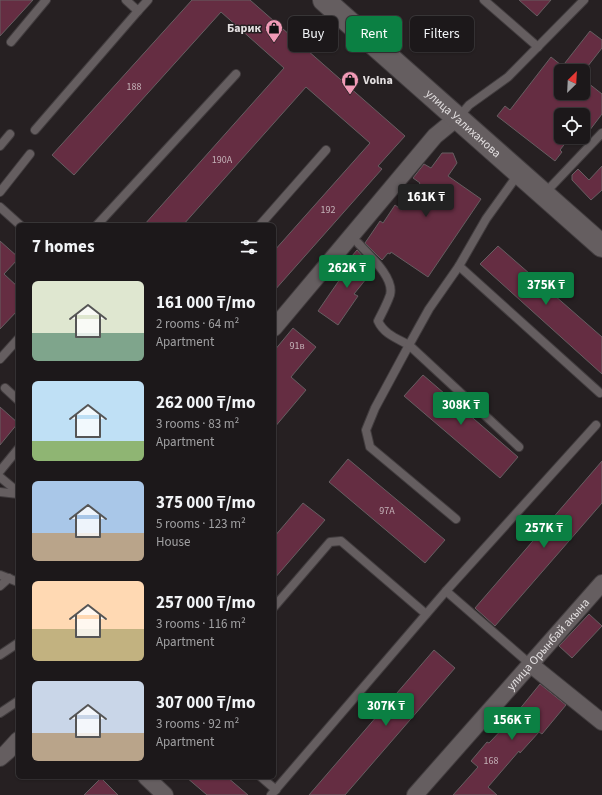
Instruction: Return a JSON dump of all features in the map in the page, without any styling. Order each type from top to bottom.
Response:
[{"type":"main road","name":"улица Уалиханова","points":[[324,0],[602,246]]},
{"type":"street","points":[[276,326],[436,136],[458,118]]},
{"type":"street","name":"улица Орынбай акына","points":[[416,795],[602,583]]},
{"type":"street","points":[[530,664],[602,722]]},
{"type":"street","points":[[0,758],[16,742]]},
{"type":"street","points":[[148,779],[165,795]]},
{"type":"lane","points":[[11,42],[46,0]]},
{"type":"lane","points":[[126,0],[138,10]]},
{"type":"lane","points":[[35,130],[148,0]]},
{"type":"lane","points":[[484,0],[538,47]]},
{"type":"lane","points":[[458,118],[469,105],[508,77],[584,0]]},
{"type":"lane","points":[[99,223],[236,74]]},
{"type":"lane","points":[[544,194],[602,133]]},
{"type":"lane","points":[[0,146],[10,134]]},
{"type":"lane","points":[[262,223],[326,150]]},
{"type":"lane","points":[[0,192],[30,154]]},
{"type":"lane","points":[[456,519],[370,447],[366,430],[375,408],[429,309],[460,266],[486,219],[519,172]]},
{"type":"lane","points":[[0,207],[18,223]]},
{"type":"lane","points":[[358,243],[383,270],[391,287],[390,295],[378,321],[381,327],[388,334],[409,345],[519,447]]},
{"type":"lane","points":[[460,266],[600,393]]},
{"type":"lane","points":[[0,360],[16,341]]},
{"type":"lane","points":[[5,388],[16,398]]},
{"type":"lane","points":[[263,779],[274,792],[446,591],[596,425]]},
{"type":"lane","points":[[0,471],[16,451]]},
{"type":"lane","points":[[0,477],[16,491]]},
{"type":"lane","points":[[0,492],[16,493]]},
{"type":"lane","points":[[276,605],[330,542],[341,541],[426,614]]},
{"type":"lane","points":[[0,575],[16,581]]},
{"type":"lane","points":[[0,586],[9,578]]},
{"type":"lane","points":[[446,591],[530,664]]},
{"type":"lane","points":[[0,655],[16,644]]},
{"type":"lane","points":[[0,713],[16,702]]},
{"type":"building","points":[[0,0],[33,0],[0,36]]},
{"type":"building","points":[[192,0],[250,0],[288,33],[288,52],[309,52],[405,136],[378,166],[382,169],[276,289],[276,249],[370,143],[306,87],[185,223],[146,223],[284,68],[221,12],[74,175],[52,155]]},
{"type":"building","points":[[519,0],[551,0],[537,16]]},
{"type":"building","points":[[590,31],[602,40],[602,48],[589,64],[564,64]]},
{"type":"building","points":[[551,57],[560,64],[554,64],[554,100],[590,100],[590,85],[602,94],[602,114],[590,130],[590,108],[554,108],[554,144],[565,144],[560,150],[562,152],[555,161],[497,116],[505,106],[510,110]]},
{"type":"building","points":[[442,153],[453,153],[457,163],[448,176],[481,199],[428,277],[391,252],[390,254],[388,253],[382,260],[365,243],[380,221],[383,223],[395,205],[402,210],[420,183],[413,178],[424,164],[431,168]]},
{"type":"building","points":[[602,166],[602,190],[591,200],[572,180],[572,175],[578,169],[589,180]]},
{"type":"building","points":[[0,241],[16,255],[16,261],[4,274],[16,285],[16,312],[0,329]]},
{"type":"building","points":[[498,246],[602,337],[602,374],[480,264]]},
{"type":"building","points":[[357,250],[374,269],[354,294],[358,296],[338,325],[318,311],[349,266],[346,263]]},
{"type":"building","points":[[293,328],[316,347],[291,377],[306,390],[276,426],[276,349]]},
{"type":"building","points":[[423,375],[518,457],[500,478],[404,396]]},
{"type":"building","points":[[0,407],[16,421],[16,425],[0,445]]},
{"type":"building","points":[[348,459],[445,540],[425,563],[329,482]]},
{"type":"building","points":[[602,461],[602,503],[495,626],[475,608]]},
{"type":"building","points":[[303,503],[325,520],[276,577],[276,535]]},
{"type":"building","points":[[589,614],[602,626],[572,658],[559,646]]},
{"type":"building","points":[[434,650],[455,668],[345,795],[309,795]]},
{"type":"building","points":[[540,684],[566,705],[542,734],[539,732],[520,753],[519,751],[488,787],[497,795],[453,795],[478,767],[471,761],[487,742],[489,743],[510,721]]},
{"type":"building","points":[[100,779],[102,779],[118,795],[84,795]]},
{"type":"building","points":[[188,779],[229,779],[248,795],[207,795]]},
{"type":"place","name":"Барик","points":[[274,43]]},
{"type":"place","name":"Volna","points":[[350,95]]}]
